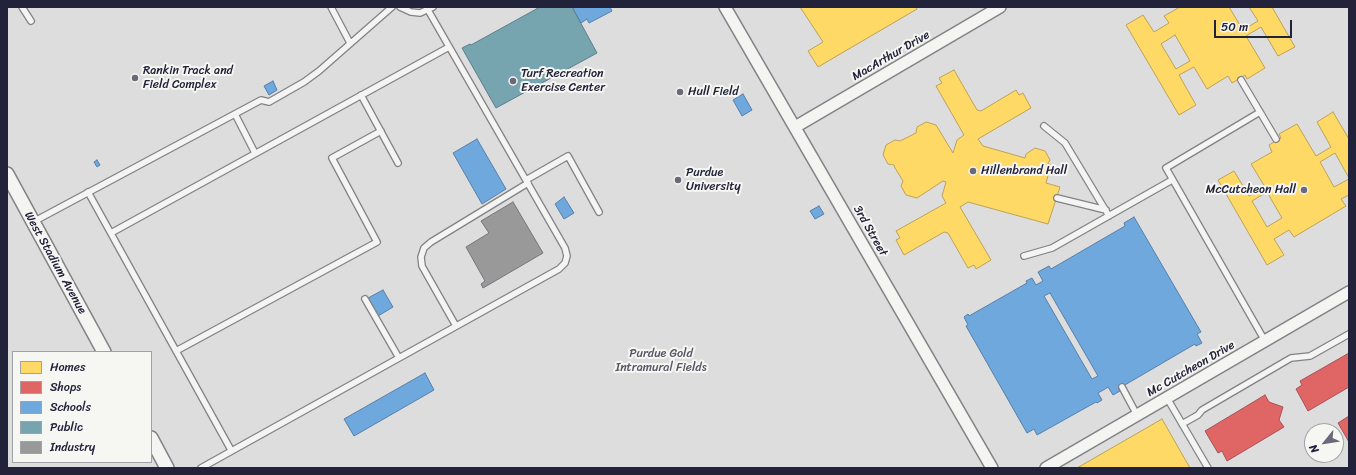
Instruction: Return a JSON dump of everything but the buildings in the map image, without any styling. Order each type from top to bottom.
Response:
[{"type":"street","name":"3rd Street","points":[[725,7],[992,468]]},
{"type":"street","name":"MacArthur Drive","points":[[795,127],[1000,7]]},
{"type":"street","name":"West Stadium Avenue","points":[[7,174],[103,351]]},
{"type":"street","name":"Mc Cutcheon Drive","points":[[1046,468],[1349,293]]},
{"type":"street","points":[[152,440],[167,468]]},
{"type":"lane","points":[[22,7],[31,21]]},
{"type":"lane","points":[[331,7],[350,43]]},
{"type":"lane","points":[[33,222],[261,100],[269,102],[304,82],[319,72],[392,7]]},
{"type":"lane","points":[[201,468],[559,269],[565,263],[567,256],[565,248],[449,47],[431,9],[420,13],[411,12],[400,7]]},
{"type":"lane","points":[[110,233],[449,47]]},
{"type":"lane","points":[[1241,80],[1276,139]]},
{"type":"lane","points":[[362,95],[398,162]]},
{"type":"lane","points":[[1260,112],[1170,164],[1166,168],[1265,341]]},
{"type":"lane","points":[[235,114],[255,153]]},
{"type":"lane","points":[[1044,126],[1065,143],[1107,213]]},
{"type":"lane","points":[[176,351],[377,242],[332,158],[382,131]]},
{"type":"lane","points":[[456,326],[422,266],[421,257],[424,248],[431,242],[568,156],[599,212]]},
{"type":"lane","points":[[1024,256],[1052,248],[1107,213],[1172,180]]},
{"type":"lane","points":[[88,192],[231,450]]},
{"type":"lane","points":[[1057,198],[1107,213]]},
{"type":"lane","points":[[365,299],[399,358]]},
{"type":"lane","points":[[1182,424],[1198,415],[1202,410],[1291,358],[1310,356],[1349,334]]},
{"type":"lane","points":[[1122,386],[1137,415]]},
{"type":"lane","points":[[1167,398],[1208,468]]},
{"type":"shaded area","name":"Purdue University","points":[[7,7],[1349,7],[1349,468],[7,468]]},
{"type":"place","name":"Rankin Track and Field Complex","points":[[135,78]]},
{"type":"place","name":"Turf Recreation Exercise Center","points":[[513,81]]},
{"type":"place","name":"Hull Field","points":[[680,92]]},
{"type":"place","name":"Hillenbrand Hall","points":[[973,171]]},
{"type":"place","name":"Purdue University","points":[[678,180]]},
{"type":"place","name":"McCutcheon Hall","points":[[1304,190]]},
{"type":"park label","name":"Purdue Gold Intramural Fields","points":[[661,361]]}]
